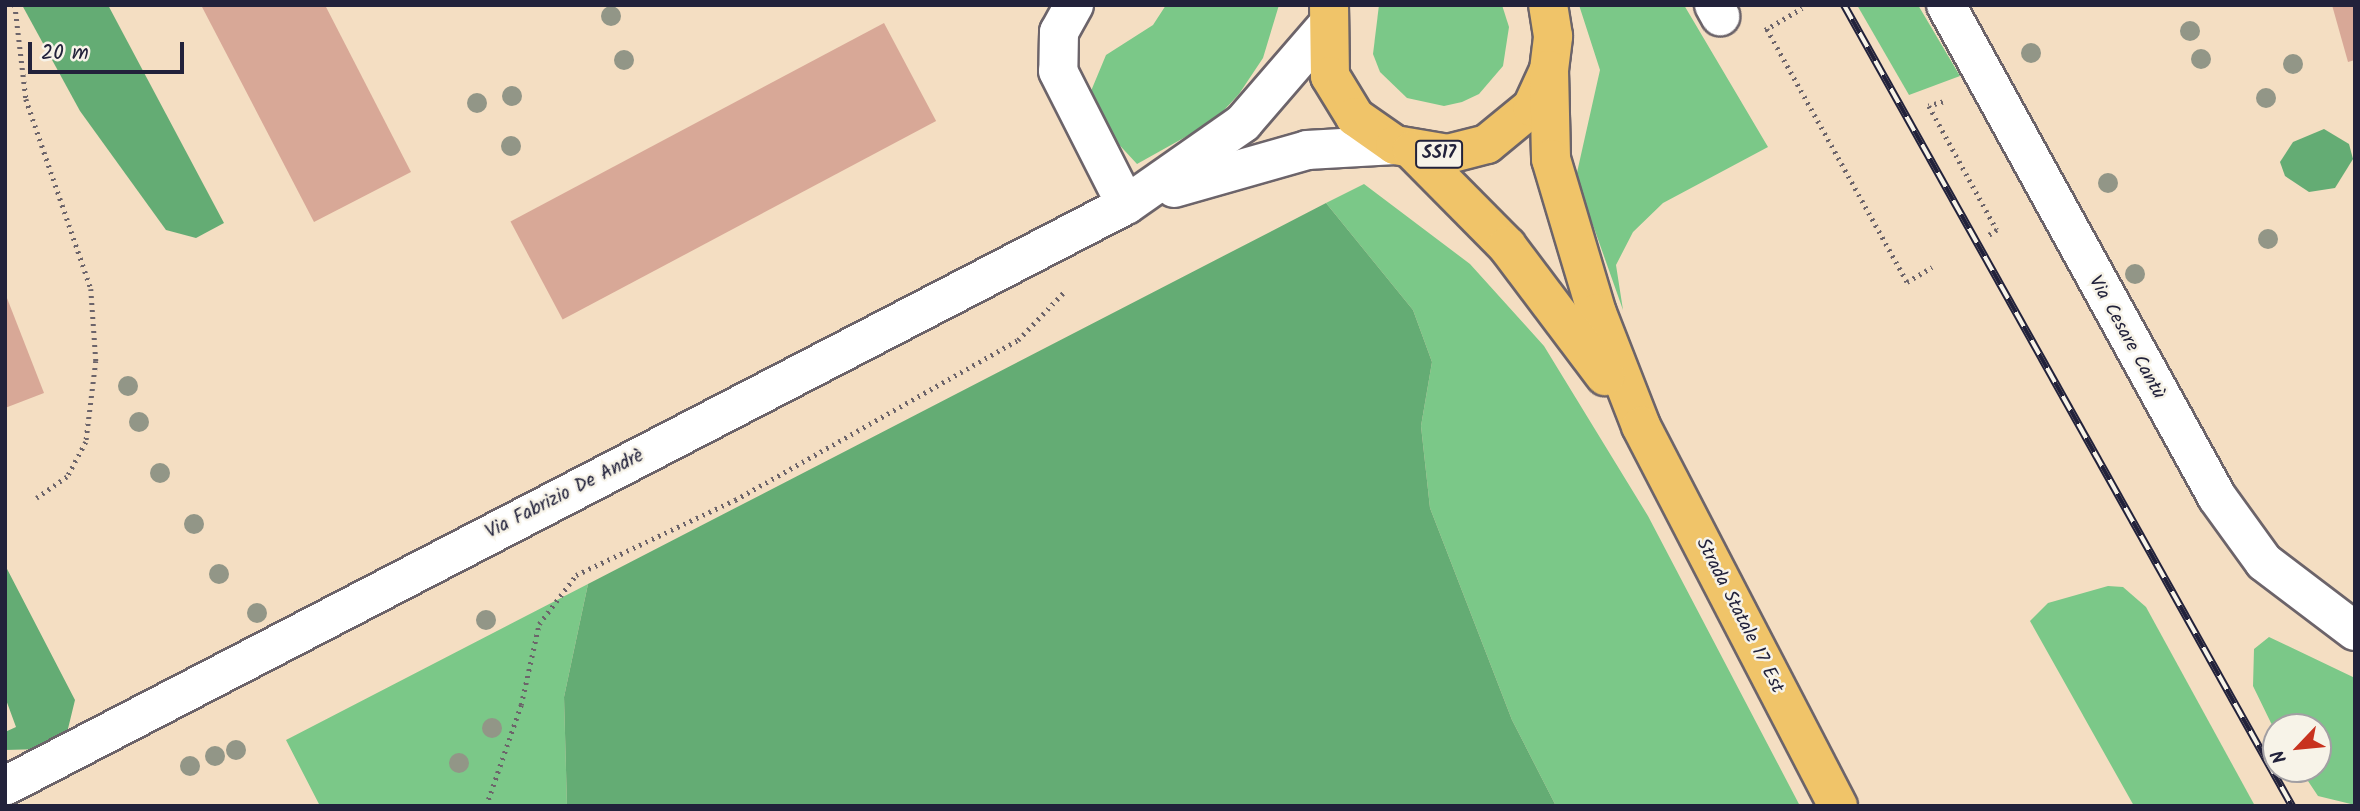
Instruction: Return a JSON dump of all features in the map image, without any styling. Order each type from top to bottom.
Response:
[{"type":"main road","name":"SS17","points":[[1327,16],[1330,76],[1355,117],[1403,148],[1448,154],[1487,144],[1532,107],[1549,71],[1553,36],[1548,5]]},
{"type":"main road","name":"Strada Statale 17 Est","points":[[1549,71],[1551,159],[1561,209],[1641,426],[1838,806]]},
{"type":"main road","name":"Strada Statale 17 Est","points":[[1403,148],[1507,246],[1641,426]]},
{"type":"street","points":[[1074,5],[1059,32],[1058,71],[1126,205]]},
{"type":"street","name":"Via Cesare Cantù","points":[[1947,5],[2217,497],[2264,562],[2355,631]]},
{"type":"street","name":"Via Fabrizio De Andrè","points":[[5,786],[1126,205],[1243,123],[1277,91],[1327,16]]},
{"type":"street","name":"Via Fabrizio De Andrè","points":[[1126,205],[1307,150],[1403,148]]},
{"type":"path","points":[[15,5],[26,99],[90,289],[96,360],[86,442],[67,477],[37,498]]},
{"type":"path","points":[[1767,29],[1907,282],[1932,267]]},
{"type":"path","points":[[1948,110],[1942,99],[1929,106],[1997,230],[1988,236]]},
{"type":"path","points":[[486,806],[522,705],[539,624],[576,575],[735,500],[1018,340],[1066,290],[1066,236]]},
{"type":"green space","points":[[22,5],[108,5],[224,223],[196,238],[166,230],[80,111]]},
{"type":"green space","points":[[1166,5],[1279,5],[1263,58],[1239,94],[1214,121],[1137,164],[1112,137],[1091,91],[1106,55],[1153,25]]},
{"type":"green space","points":[[1379,5],[1502,5],[1509,27],[1503,66],[1479,94],[1462,102],[1444,106],[1407,98],[1380,72],[1373,54]]},
{"type":"green space","points":[[1579,5],[1684,5],[1768,147],[1663,203],[1633,232],[1616,265],[1623,310],[1576,177],[1600,70]]},
{"type":"green space","points":[[1857,5],[1918,5],[1960,76],[1909,95]]},
{"type":"green space","points":[[2324,129],[2349,144],[2353,159],[2335,188],[2309,192],[2285,176],[2280,162],[2293,142]]},
{"type":"green space","points":[[1364,184],[1470,264],[1544,346],[1648,516],[1800,806],[1556,806],[1512,720],[1430,508],[1421,426],[1432,362],[1413,310],[1326,203]]},
{"type":"green space","points":[[1326,203],[1413,310],[1432,362],[1421,426],[1430,508],[1512,720],[1556,806],[567,806],[564,697],[588,584]]},
{"type":"green space","points":[[5,565],[75,700],[66,737],[42,749],[5,750],[5,732],[16,727],[5,697]]},
{"type":"green space","points":[[588,584],[564,697],[567,806],[320,806],[286,740]]},
{"type":"green space","points":[[2108,586],[2123,587],[2146,607],[2255,806],[2134,806],[2030,621],[2048,603]]},
{"type":"green space","points":[[2269,637],[2355,678],[2355,805],[2318,796],[2309,783],[2332,783],[2332,713],[2266,713],[2253,686],[2254,649]]},
{"type":"building","points":[[201,5],[325,5],[411,172],[314,222]]},
{"type":"building","points":[[2332,5],[2355,5],[2355,60],[2348,62]]},
{"type":"building","points":[[884,23],[936,121],[563,320],[511,222]]},
{"type":"building","points":[[5,293],[44,393],[5,408]]},
{"type":"railway","points":[[1844,5],[2292,806]]}]
